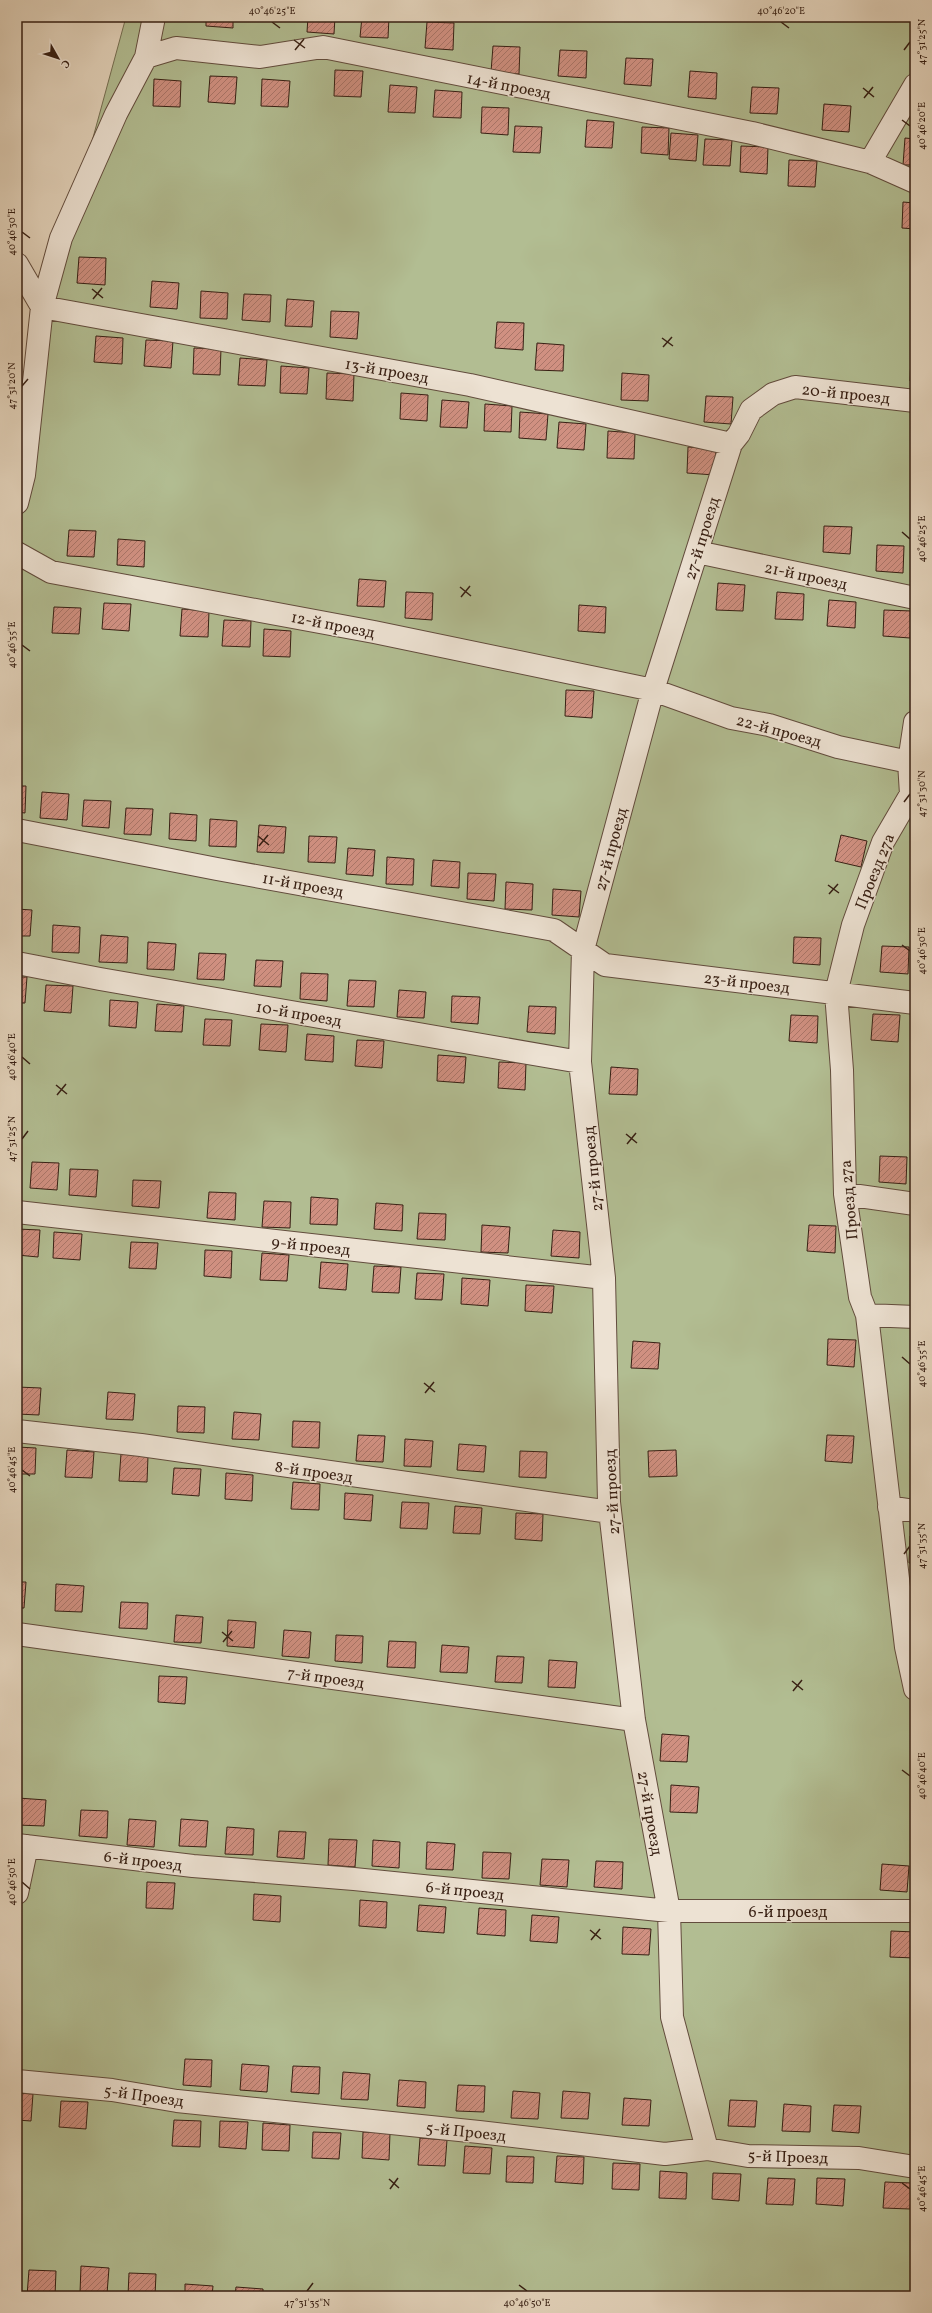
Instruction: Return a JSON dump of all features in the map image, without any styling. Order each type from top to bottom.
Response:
[{"type":"street","points":[[17,503],[24,476],[42,307],[61,238],[116,114],[146,57],[154,17]]},
{"type":"street","name":"14-й проезд","points":[[146,57],[176,48],[260,57],[323,47],[752,133],[870,162],[915,182]]},
{"type":"street","points":[[870,162],[915,85]]},
{"type":"street","points":[[17,264],[42,307]]},
{"type":"street","name":"13-й проезд","points":[[42,307],[470,385],[731,444]]},
{"type":"street","name":"20-й проезд","points":[[731,444],[739,434],[751,410],[773,394],[795,387],[915,401]]},
{"type":"street","name":"27-й проезд","points":[[707,2149],[672,2017],[669,1911],[634,1720],[610,1512],[604,1278],[580,1062],[583,950],[653,690],[731,444]]},
{"type":"street","name":"21-й проезд","points":[[697,552],[915,598]]},
{"type":"street","name":"12-й проезд","points":[[17,553],[51,572],[374,632],[653,690]]},
{"type":"street","name":"22-й проезд","points":[[653,690],[731,718],[768,725],[838,747],[909,762]]},
{"type":"street","name":"Проезд 27а","points":[[915,722],[909,762],[913,795],[883,842],[853,926],[836,993],[842,1070],[845,1194],[860,1297],[867,1316],[888,1507],[906,1647],[915,1689]]},
{"type":"street","name":"11-й проезд","points":[[17,830],[217,869],[554,930],[583,950]]},
{"type":"street","name":"23-й проезд","points":[[583,950],[605,965],[915,1003]]},
{"type":"street","name":"10-й проезд","points":[[17,963],[100,979],[580,1062]]},
{"type":"street","points":[[845,1194],[915,1204]]},
{"type":"street","name":"9-й проезд","points":[[17,1212],[604,1278]]},
{"type":"street","points":[[867,1316],[915,1317]]},
{"type":"street","name":"8-й проезд","points":[[17,1431],[141,1445],[610,1512]]},
{"type":"street","points":[[888,1507],[915,1511]]},
{"type":"street","name":"7-й проезд","points":[[17,1634],[634,1720]]},
{"type":"street","points":[[17,1893],[22,1846]]},
{"type":"street","name":"6-й проезд","points":[[22,1846],[193,1866],[361,1880],[669,1911],[915,1911]]},
{"type":"street","name":"5-й Проезд","points":[[17,2081],[112,2090],[177,2101],[479,2132],[665,2154],[707,2149],[748,2156],[859,2158],[915,2167]]},
{"type":"green space","points":[[126,17],[915,17],[915,2296],[17,2296],[17,416]]},
{"type":"building","points":[[206,17],[233,17],[233,28],[206,26]]},
{"type":"building","points":[[308,17],[335,17],[334,34],[307,32]]},
{"type":"building","points":[[362,17],[389,17],[388,38],[360,37]]},
{"type":"building","points":[[427,22],[454,23],[453,50],[425,48]]},
{"type":"building","points":[[493,46],[520,47],[519,74],[491,72]]},
{"type":"building","points":[[560,50],[587,51],[586,78],[558,76]]},
{"type":"building","points":[[626,58],[653,59],[651,86],[624,84]]},
{"type":"building","points":[[335,70],[363,71],[361,97],[334,96]]},
{"type":"building","points":[[690,71],[717,73],[716,99],[688,97]]},
{"type":"building","points":[[210,76],[237,77],[235,104],[208,102]]},
{"type":"building","points":[[154,79],[181,81],[180,107],[153,106]]},
{"type":"building","points":[[262,79],[290,81],[288,107],[261,106]]},
{"type":"building","points":[[390,85],[417,87],[415,113],[388,112]]},
{"type":"building","points":[[752,87],[779,88],[777,114],[750,113]]},
{"type":"building","points":[[435,90],[462,92],[461,118],[433,117]]},
{"type":"building","points":[[824,104],[851,106],[849,132],[822,130]]},
{"type":"building","points":[[482,107],[509,108],[508,135],[481,133]]},
{"type":"building","points":[[587,120],[614,122],[612,148],[585,147]]},
{"type":"building","points":[[515,126],[542,127],[540,153],[513,152]]},
{"type":"building","points":[[642,127],[669,128],[668,155],[641,153]]},
{"type":"building","points":[[671,133],[698,135],[696,161],[669,159]]},
{"type":"building","points":[[905,138],[915,139],[915,165],[903,165]]},
{"type":"building","points":[[705,139],[732,140],[730,166],[703,165]]},
{"type":"building","points":[[741,146],[768,147],[767,174],[740,172]]},
{"type":"building","points":[[789,160],[817,161],[815,187],[788,186]]},
{"type":"building","points":[[903,202],[915,203],[915,229],[902,228]]},
{"type":"building","points":[[79,257],[106,258],[105,285],[77,283]]},
{"type":"building","points":[[152,281],[179,283],[177,309],[150,307]]},
{"type":"building","points":[[201,291],[228,293],[227,319],[200,318]]},
{"type":"building","points":[[244,294],[271,295],[270,322],[242,320]]},
{"type":"building","points":[[287,299],[314,301],[312,327],[285,326]]},
{"type":"building","points":[[331,311],[359,312],[357,339],[330,337]]},
{"type":"building","points":[[497,322],[524,323],[523,350],[495,348]]},
{"type":"building","points":[[96,336],[123,338],[122,364],[94,362]]},
{"type":"building","points":[[146,340],[173,341],[171,368],[144,366]]},
{"type":"building","points":[[537,343],[564,345],[563,371],[535,370]]},
{"type":"building","points":[[194,348],[221,349],[220,375],[193,374]]},
{"type":"building","points":[[911,355],[915,355],[915,382],[910,381]]},
{"type":"building","points":[[240,358],[267,360],[265,386],[238,385]]},
{"type":"building","points":[[281,366],[309,368],[307,394],[280,393]]},
{"type":"building","points":[[327,373],[354,374],[353,401],[326,399]]},
{"type":"building","points":[[622,373],[649,375],[648,401],[621,400]]},
{"type":"building","points":[[401,393],[428,395],[427,421],[400,419]]},
{"type":"building","points":[[706,396],[733,397],[731,424],[704,422]]},
{"type":"building","points":[[442,400],[469,402],[467,428],[440,427]]},
{"type":"building","points":[[485,404],[512,406],[511,432],[484,431]]},
{"type":"building","points":[[520,412],[548,414],[546,440],[519,438]]},
{"type":"building","points":[[559,422],[586,424],[584,450],[557,448]]},
{"type":"building","points":[[608,431],[635,433],[634,459],[607,458]]},
{"type":"building","points":[[688,447],[716,449],[714,475],[687,473]]},
{"type":"building","points":[[824,526],[852,527],[850,554],[823,552]]},
{"type":"building","points":[[69,530],[96,531],[94,557],[67,556]]},
{"type":"building","points":[[118,539],[145,541],[144,567],[117,565]]},
{"type":"building","points":[[877,545],[904,546],[903,573],[876,571]]},
{"type":"building","points":[[359,579],[386,581],[384,607],[357,606]]},
{"type":"building","points":[[718,583],[745,585],[743,611],[716,610]]},
{"type":"building","points":[[406,592],[433,593],[432,620],[405,618]]},
{"type":"building","points":[[777,592],[804,594],[803,620],[775,619]]},
{"type":"building","points":[[829,600],[856,602],[855,628],[827,626]]},
{"type":"building","points":[[104,603],[131,604],[129,631],[102,629]]},
{"type":"building","points":[[579,605],[606,607],[605,633],[578,631]]},
{"type":"building","points":[[54,607],[81,608],[79,634],[52,633]]},
{"type":"building","points":[[182,609],[209,611],[208,637],[180,636]]},
{"type":"building","points":[[884,610],[912,611],[910,638],[883,636]]},
{"type":"building","points":[[224,620],[251,621],[250,647],[222,646]]},
{"type":"building","points":[[264,629],[291,631],[290,657],[263,656]]},
{"type":"building","points":[[566,690],[594,691],[592,718],[565,716]]},
{"type":"building","points":[[17,786],[26,786],[25,813],[17,812]]},
{"type":"building","points":[[42,792],[69,794],[67,820],[40,818]]},
{"type":"building","points":[[84,800],[111,801],[109,828],[82,826]]},
{"type":"building","points":[[126,808],[153,809],[151,835],[124,834]]},
{"type":"building","points":[[170,813],[197,815],[196,841],[169,839]]},
{"type":"building","points":[[210,819],[237,821],[236,847],[209,846]]},
{"type":"building","points":[[259,825],[286,827],[284,853],[257,852]]},
{"type":"building","points":[[841,835],[867,841],[861,867],[835,861]]},
{"type":"building","points":[[309,836],[337,837],[335,863],[308,862]]},
{"type":"building","points":[[348,848],[375,850],[373,876],[346,874]]},
{"type":"building","points":[[387,857],[414,859],[413,885],[386,884]]},
{"type":"building","points":[[433,860],[460,862],[459,888],[431,886]]},
{"type":"building","points":[[468,873],[496,874],[494,901],[467,899]]},
{"type":"building","points":[[506,882],[533,884],[532,910],[505,909]]},
{"type":"building","points":[[553,889],[581,891],[579,917],[552,915]]},
{"type":"building","points":[[17,909],[32,910],[30,936],[17,936]]},
{"type":"building","points":[[53,925],[80,927],[79,953],[52,952]]},
{"type":"building","points":[[101,935],[128,937],[127,963],[99,962]]},
{"type":"building","points":[[794,937],[821,938],[820,965],[793,963]]},
{"type":"building","points":[[148,942],[176,944],[174,970],[147,969]]},
{"type":"building","points":[[882,946],[909,947],[908,974],[880,972]]},
{"type":"building","points":[[199,953],[226,954],[224,980],[197,979]]},
{"type":"building","points":[[256,960],[283,961],[281,987],[254,986]]},
{"type":"building","points":[[301,973],[328,974],[327,1001],[300,999]]},
{"type":"building","points":[[17,977],[27,977],[25,1003],[17,1003]]},
{"type":"building","points":[[349,980],[376,981],[374,1007],[347,1006]]},
{"type":"building","points":[[46,985],[73,986],[71,1013],[44,1011]]},
{"type":"building","points":[[399,990],[426,992],[424,1018],[397,1017]]},
{"type":"building","points":[[452,996],[480,997],[478,1024],[451,1022]]},
{"type":"building","points":[[110,1000],[138,1002],[136,1028],[109,1026]]},
{"type":"building","points":[[157,1004],[184,1006],[182,1032],[155,1031]]},
{"type":"building","points":[[529,1006],[556,1007],[555,1034],[527,1032]]},
{"type":"building","points":[[873,1014],[900,1015],[898,1042],[871,1040]]},
{"type":"building","points":[[791,1015],[818,1016],[817,1043],[789,1041]]},
{"type":"building","points":[[205,1019],[232,1020],[230,1046],[203,1045]]},
{"type":"building","points":[[261,1024],[288,1025],[286,1052],[259,1050]]},
{"type":"building","points":[[307,1034],[334,1036],[333,1062],[305,1060]]},
{"type":"building","points":[[357,1040],[384,1041],[382,1068],[355,1066]]},
{"type":"building","points":[[438,1055],[466,1057],[464,1083],[437,1081]]},
{"type":"building","points":[[499,1062],[526,1063],[525,1090],[498,1088]]},
{"type":"building","points":[[611,1067],[638,1069],[637,1095],[609,1094]]},
{"type":"building","points":[[880,1156],[907,1157],[906,1184],[879,1182]]},
{"type":"building","points":[[32,1162],[59,1163],[57,1190],[30,1188]]},
{"type":"building","points":[[70,1169],[98,1170],[96,1197],[69,1195]]},
{"type":"building","points":[[133,1180],[161,1181],[159,1208],[132,1206]]},
{"type":"building","points":[[209,1192],[236,1193],[235,1220],[207,1218]]},
{"type":"building","points":[[311,1197],[338,1199],[337,1225],[310,1224]]},
{"type":"building","points":[[264,1201],[291,1202],[290,1228],[262,1227]]},
{"type":"building","points":[[376,1203],[403,1205],[402,1231],[374,1229]]},
{"type":"building","points":[[419,1213],[446,1214],[445,1240],[417,1239]]},
{"type":"building","points":[[482,1225],[510,1227],[508,1253],[481,1252]]},
{"type":"building","points":[[809,1225],[836,1226],[835,1253],[807,1251]]},
{"type":"building","points":[[17,1229],[40,1230],[38,1257],[17,1255]]},
{"type":"building","points":[[553,1230],[580,1232],[579,1258],[551,1256]]},
{"type":"building","points":[[54,1232],[82,1234],[80,1260],[53,1258]]},
{"type":"building","points":[[131,1242],[158,1243],[156,1269],[129,1268]]},
{"type":"building","points":[[205,1250],[232,1251],[231,1278],[204,1276]]},
{"type":"building","points":[[262,1253],[289,1255],[287,1281],[260,1280]]},
{"type":"building","points":[[321,1262],[348,1264],[346,1290],[319,1288]]},
{"type":"building","points":[[374,1266],[401,1267],[399,1293],[372,1292]]},
{"type":"building","points":[[417,1273],[444,1274],[442,1300],[415,1299]]},
{"type":"building","points":[[462,1278],[490,1280],[488,1306],[461,1304]]},
{"type":"building","points":[[526,1285],[554,1286],[552,1313],[525,1311]]},
{"type":"building","points":[[828,1339],[856,1340],[854,1367],[827,1365]]},
{"type":"building","points":[[633,1341],[660,1343],[658,1369],[631,1368]]},
{"type":"building","points":[[17,1387],[41,1388],[39,1415],[17,1414]]},
{"type":"building","points":[[108,1392],[135,1394],[133,1420],[106,1419]]},
{"type":"building","points":[[178,1406],[205,1407],[204,1433],[177,1432]]},
{"type":"building","points":[[234,1412],[261,1414],[259,1440],[232,1439]]},
{"type":"building","points":[[293,1421],[320,1422],[319,1448],[292,1447]]},
{"type":"building","points":[[358,1435],[385,1436],[383,1462],[356,1461]]},
{"type":"building","points":[[827,1435],[854,1436],[852,1463],[825,1461]]},
{"type":"building","points":[[405,1439],[433,1441],[431,1467],[404,1466]]},
{"type":"building","points":[[459,1444],[486,1446],[484,1472],[457,1470]]},
{"type":"building","points":[[17,1447],[36,1448],[35,1474],[17,1474]]},
{"type":"building","points":[[67,1450],[94,1452],[92,1478],[65,1477]]},
{"type":"building","points":[[676,1450],[677,1476],[649,1477],[648,1451]]},
{"type":"building","points":[[520,1451],[547,1452],[546,1478],[519,1477]]},
{"type":"building","points":[[121,1454],[148,1456],[147,1482],[119,1481]]},
{"type":"building","points":[[174,1468],[201,1469],[199,1496],[172,1494]]},
{"type":"building","points":[[226,1473],[253,1475],[252,1501],[225,1499]]},
{"type":"building","points":[[293,1482],[320,1484],[319,1510],[291,1509]]},
{"type":"building","points":[[345,1493],[373,1495],[371,1521],[344,1519]]},
{"type":"building","points":[[402,1502],[429,1503],[427,1529],[400,1528]]},
{"type":"building","points":[[455,1506],[482,1508],[480,1534],[453,1533]]},
{"type":"building","points":[[516,1513],[543,1514],[542,1541],[515,1539]]},
{"type":"building","points":[[910,1536],[915,1537],[915,1563],[909,1563]]},
{"type":"building","points":[[17,1582],[26,1582],[24,1608],[17,1608]]},
{"type":"building","points":[[56,1584],[84,1586],[82,1612],[55,1611]]},
{"type":"building","points":[[121,1602],[148,1603],[147,1629],[119,1628]]},
{"type":"building","points":[[176,1615],[203,1617],[201,1643],[174,1642]]},
{"type":"building","points":[[228,1620],[256,1622],[254,1648],[227,1646]]},
{"type":"building","points":[[284,1630],[311,1632],[309,1658],[282,1656]]},
{"type":"building","points":[[336,1635],[363,1636],[362,1663],[335,1661]]},
{"type":"building","points":[[389,1641],[416,1642],[415,1668],[387,1667]]},
{"type":"building","points":[[442,1645],[469,1647],[467,1673],[440,1672]]},
{"type":"building","points":[[497,1656],[524,1657],[522,1683],[495,1682]]},
{"type":"building","points":[[549,1660],[577,1662],[575,1688],[548,1687]]},
{"type":"building","points":[[159,1676],[187,1677],[185,1704],[158,1702]]},
{"type":"building","points":[[662,1734],[689,1736],[687,1762],[660,1761]]},
{"type":"building","points":[[671,1785],[699,1787],[697,1813],[670,1812]]},
{"type":"building","points":[[18,1798],[46,1800],[44,1826],[17,1825]]},
{"type":"building","points":[[81,1810],[108,1811],[107,1838],[79,1836]]},
{"type":"building","points":[[129,1819],[156,1821],[154,1847],[127,1845]]},
{"type":"building","points":[[181,1819],[208,1821],[206,1847],[179,1846]]},
{"type":"building","points":[[227,1827],[254,1829],[253,1855],[225,1854]]},
{"type":"building","points":[[279,1831],[306,1832],[304,1859],[277,1857]]},
{"type":"building","points":[[329,1839],[357,1840],[355,1867],[328,1865]]},
{"type":"building","points":[[373,1840],[400,1842],[399,1868],[372,1866]]},
{"type":"building","points":[[427,1842],[455,1844],[453,1870],[426,1869]]},
{"type":"building","points":[[483,1852],[511,1853],[509,1879],[482,1878]]},
{"type":"building","points":[[542,1859],[569,1860],[567,1887],[540,1885]]},
{"type":"building","points":[[596,1861],[623,1862],[622,1889],[594,1887]]},
{"type":"building","points":[[882,1864],[909,1866],[907,1892],[880,1890]]},
{"type":"building","points":[[147,1882],[175,1883],[173,1909],[146,1908]]},
{"type":"building","points":[[254,1894],[281,1896],[280,1922],[253,1920]]},
{"type":"building","points":[[360,1900],[387,1902],[386,1928],[359,1926]]},
{"type":"building","points":[[419,1905],[446,1907],[444,1933],[417,1931]]},
{"type":"building","points":[[479,1908],[506,1910],[505,1936],[477,1934]]},
{"type":"building","points":[[532,1915],[559,1917],[557,1943],[530,1941]]},
{"type":"building","points":[[623,1927],[651,1929],[649,1955],[622,1954]]},
{"type":"building","points":[[891,1931],[915,1932],[915,1958],[890,1957]]},
{"type":"building","points":[[185,2059],[212,2060],[211,2087],[183,2085]]},
{"type":"building","points":[[242,2064],[269,2066],[267,2092],[240,2090]]},
{"type":"building","points":[[293,2066],[320,2067],[319,2094],[291,2092]]},
{"type":"building","points":[[343,2072],[370,2074],[368,2100],[341,2099]]},
{"type":"building","points":[[399,2080],[426,2082],[425,2108],[397,2106]]},
{"type":"building","points":[[458,2085],[485,2086],[484,2112],[456,2111]]},
{"type":"building","points":[[513,2091],[540,2093],[538,2119],[511,2118]]},
{"type":"building","points":[[563,2091],[590,2093],[588,2119],[561,2118]]},
{"type":"building","points":[[17,2093],[33,2094],[31,2121],[17,2120]]},
{"type":"building","points":[[624,2098],[651,2100],[649,2126],[622,2125]]},
{"type":"building","points":[[730,2100],[757,2101],[755,2127],[728,2126]]},
{"type":"building","points":[[61,2101],[88,2102],[86,2129],[59,2127]]},
{"type":"building","points":[[784,2104],[811,2106],[810,2132],[782,2131]]},
{"type":"building","points":[[834,2105],[861,2106],[859,2133],[832,2131]]},
{"type":"building","points":[[174,2120],[201,2121],[200,2147],[172,2146]]},
{"type":"building","points":[[220,2121],[248,2122],[246,2149],[219,2147]]},
{"type":"building","points":[[263,2123],[290,2125],[289,2151],[262,2150]]},
{"type":"building","points":[[313,2132],[341,2133],[339,2159],[312,2158]]},
{"type":"building","points":[[363,2132],[390,2133],[389,2160],[362,2158]]},
{"type":"building","points":[[420,2138],[447,2140],[445,2166],[418,2165]]},
{"type":"building","points":[[465,2146],[492,2148],[490,2174],[463,2173]]},
{"type":"building","points":[[507,2156],[534,2157],[533,2183],[506,2182]]},
{"type":"building","points":[[557,2156],[584,2157],[583,2184],[555,2182]]},
{"type":"building","points":[[613,2163],[640,2164],[639,2190],[612,2189]]},
{"type":"building","points":[[660,2171],[687,2173],[686,2199],[659,2198]]},
{"type":"building","points":[[713,2173],[741,2174],[739,2201],[712,2199]]},
{"type":"building","points":[[768,2178],[795,2179],[793,2205],[766,2204]]},
{"type":"building","points":[[817,2178],[845,2179],[843,2206],[816,2204]]},
{"type":"building","points":[[885,2182],[912,2183],[910,2209],[883,2208]]},
{"type":"building","points":[[81,2266],[109,2268],[107,2294],[80,2293]]},
{"type":"building","points":[[29,2270],[56,2271],[55,2296],[27,2296]]},
{"type":"building","points":[[129,2273],[156,2274],[155,2296],[128,2296]]},
{"type":"building","points":[[185,2284],[213,2286],[212,2296],[185,2296]]},
{"type":"building","points":[[236,2287],[263,2289],[263,2296],[235,2296]]},
{"type":"building","points":[[293,2293],[320,2294],[320,2296],[293,2296]]}]
